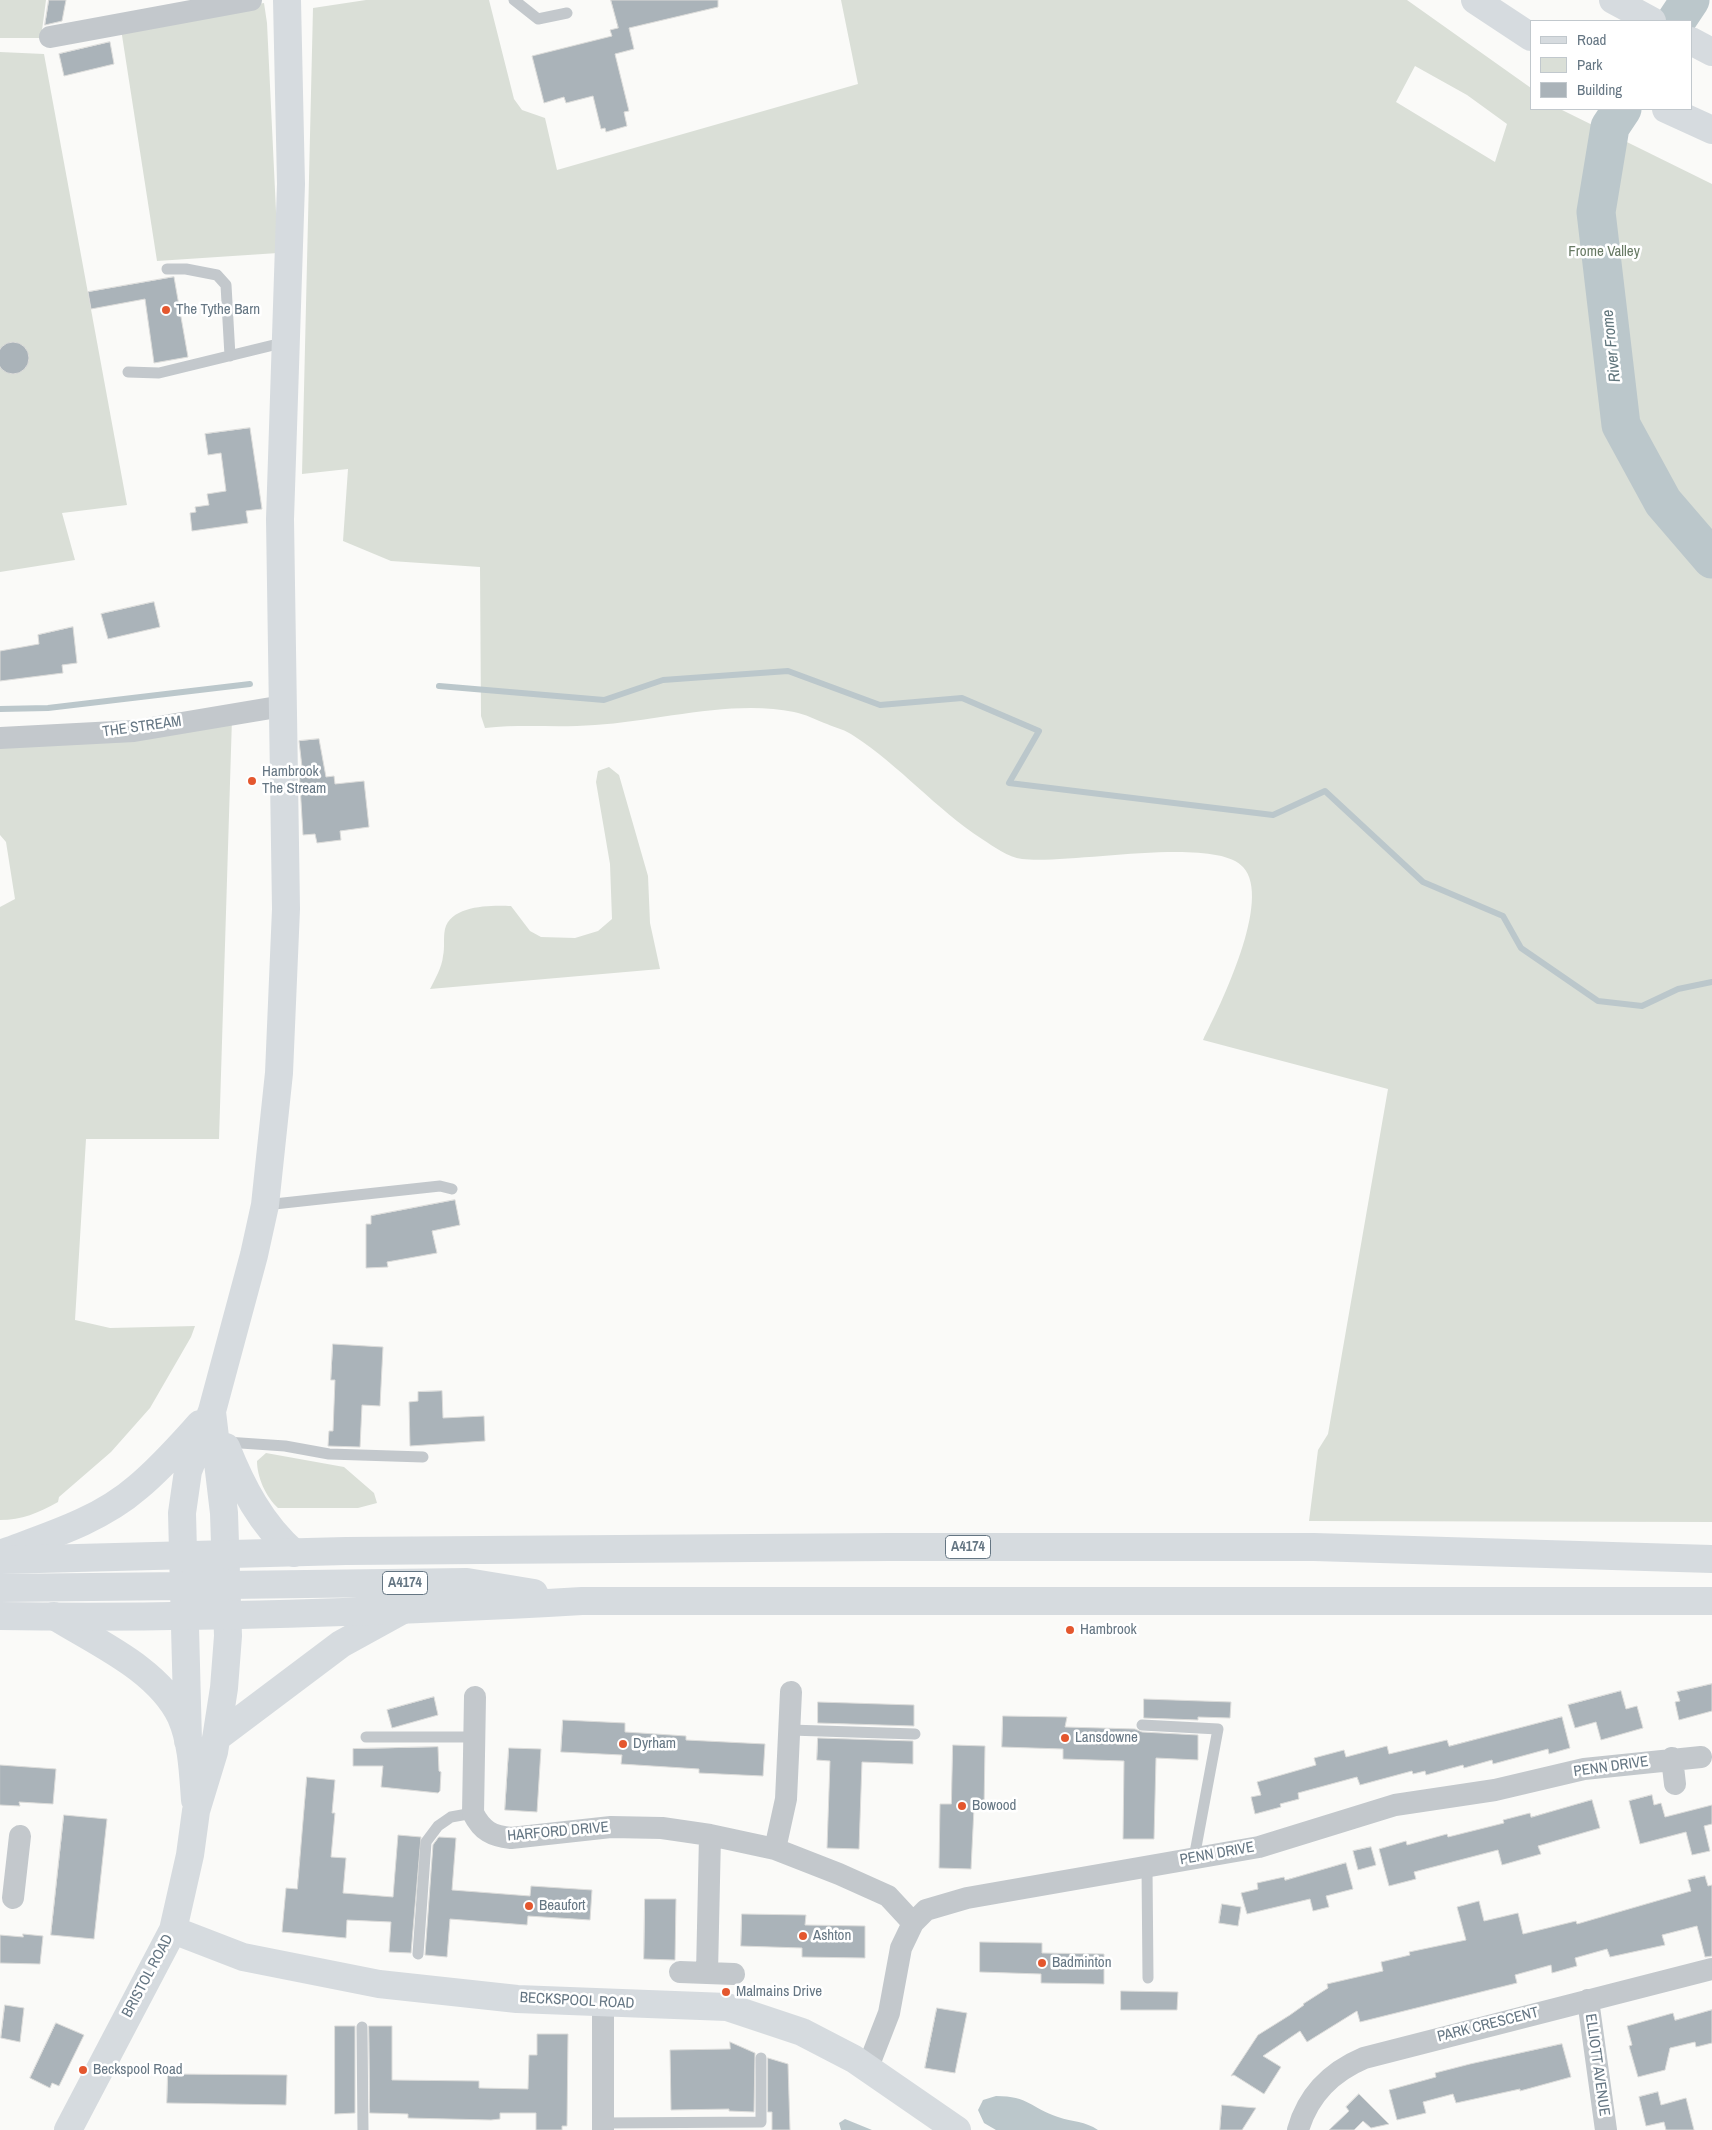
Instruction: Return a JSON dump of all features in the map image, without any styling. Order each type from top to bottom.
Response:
[{"type":"main road","points":[[188,1742],[182,1513],[188,1471],[212,1411],[254,1255],[265,1205],[279,1072],[286,909],[280,520],[291,184],[287,0]]},
{"type":"main road","points":[[1475,0],[1528,35]]},
{"type":"main road","points":[[1613,0],[1650,20]]},
{"type":"main road","points":[[1692,42],[1712,52]]},
{"type":"main road","points":[[1668,110],[1712,130]]},
{"type":"main road","points":[[212,1411],[243,1486],[275,1534],[294,1553]]},
{"type":"main road","points":[[0,1554],[69,1528],[118,1502],[151,1476],[212,1411]]},
{"type":"main road","name":"BRISTOL ROAD","points":[[68,2130],[173,1930],[190,1855],[196,1811],[210,1770],[227,1657],[223,1506],[212,1411]]},
{"type":"main road","name":"A4174","points":[[0,1560],[225,1554],[880,1547],[1314,1547],[1712,1559]]},
{"type":"main road","points":[[183,1555],[226,1584]]},
{"type":"main road","name":"A4174","points":[[226,1584],[467,1582],[582,1602]]},
{"type":"main road","points":[[0,1588],[184,1586],[227,1616]]},
{"type":"main road","name":"A4174","points":[[0,1616],[227,1616],[400,1611],[582,1602],[1712,1601]]},
{"type":"main road","points":[[216,1738],[341,1644],[400,1611]]},
{"type":"main road","points":[[54,1616],[134,1666],[160,1688],[173,1703],[181,1718],[188,1742]]},
{"type":"main road","name":"BRISTOL ROAD","points":[[188,1742],[196,1811]]},
{"type":"main road","name":"BECKSPOOL ROAD","points":[[173,1930],[244,1957],[379,1984],[517,1999],[727,2007],[802,2032],[868,2067],[957,2130]]},
{"type":"street","points":[[50,37],[251,0]]},
{"type":"street","name":"THE STREAM","points":[[0,738],[134,731],[283,706]]},
{"type":"street","points":[[775,1849],[786,1799],[791,1692]]},
{"type":"street","points":[[473,1813],[475,1697]]},
{"type":"street","name":"PENN DRIVE","points":[[868,2067],[889,2013],[901,1948],[913,1923],[926,1910],[967,1898],[1259,1847],[1395,1805],[1495,1790],[1584,1769],[1672,1758],[1701,1757]]},
{"type":"street","points":[[1672,1758],[1675,1784]]},
{"type":"street","name":"HARFORD DRIVE","points":[[473,1813],[479,1826],[495,1836],[511,1838],[611,1828],[662,1828],[710,1834],[775,1849],[888,1896],[913,1923]]},
{"type":"street","points":[[707,1973],[710,1834]]},
{"type":"street","points":[[13,1898],[8,1864],[20,1836]]},
{"type":"street","name":"PARK CRESCENT","points":[[1298,2130],[1306,2108],[1318,2090],[1333,2075],[1353,2063],[1376,2054],[1712,1969]]},
{"type":"street","points":[[680,1972],[734,1974]]},
{"type":"street","name":"ELLIOTT AVENUE","points":[[1588,2000],[1606,2130]]},
{"type":"street","points":[[603,2002],[603,2126]]},
{"type":"lane","points":[[514,0],[538,19],[567,13]]},
{"type":"lane","points":[[167,269],[186,269],[217,275],[226,285],[230,356]]},
{"type":"lane","points":[[128,372],[159,373],[286,342]]},
{"type":"lane","points":[[265,1205],[440,1186],[452,1189]]},
{"type":"lane","points":[[224,1441],[285,1446],[328,1454],[423,1457]]},
{"type":"lane","points":[[1142,1725],[1218,1729],[1194,1858]]},
{"type":"lane","points":[[790,1730],[915,1734]]},
{"type":"lane","points":[[366,1737],[474,1736]]},
{"type":"lane","points":[[418,1954],[426,1842],[438,1826],[452,1817],[473,1813]]},
{"type":"lane","points":[[1147,1868],[1148,1978]]},
{"type":"lane","points":[[362,2027],[363,2130]]},
{"type":"lane","points":[[603,2126],[761,2122],[761,2058]]},
{"type":"green space","points":[[0,0],[46,0],[41,38],[0,38]]},
{"type":"green space","name":"Frome Valley","points":[[366,0],[489,0],[514,99],[522,110],[545,118],[557,170],[858,84],[841,0],[1407,0],[1530,87],[1530,110],[1562,110],[1712,184],[1712,1522],[1309,1521],[1318,1450],[1328,1434],[1388,1089],[1203,1040],[1231,979],[1248,927],[1252,903],[1251,882],[1243,867],[1227,858],[1203,853],[1139,853],[1044,860],[1022,859],[1012,856],[996,848],[965,827],[887,761],[851,734],[794,712],[771,709],[721,709],[595,725],[485,728],[481,716],[480,567],[391,561],[343,541],[348,469],[302,474],[313,8]],"holes":[[[1415,66],[1467,95],[1507,124],[1495,162],[1396,102]]]},
{"type":"green space","points":[[264,3],[267,23],[278,253],[157,261],[121,29]]},
{"type":"green space","points":[[0,52],[44,54],[127,505],[62,513],[75,560],[0,572]]},
{"type":"green space","points":[[232,718],[219,1139],[86,1139],[75,1320],[110,1328],[195,1326],[191,1337],[150,1408],[111,1452],[59,1497],[58,1502],[30,1515],[16,1519],[0,1520],[0,907],[15,899],[6,842],[0,835],[0,746]]},
{"type":"green space","points":[[609,767],[619,775],[648,876],[650,923],[660,969],[430,989],[442,960],[445,929],[455,915],[463,911],[473,908],[511,906],[530,931],[541,937],[575,938],[598,931],[612,919],[610,864],[596,782],[598,771]]},
{"type":"green space","points":[[266,1453],[344,1467],[374,1493],[377,1503],[358,1508],[278,1508],[266,1493],[260,1480],[257,1461]]},
{"type":"shaded area","points":[[996,2096],[1023,2100],[1049,2114],[1084,2123],[1098,2130],[996,2130],[984,2123],[978,2110],[983,2100]]},
{"type":"shaded area","points":[[845,2119],[872,2130],[841,2130],[839,2123]]},
{"type":"building","points":[[49,0],[66,0],[62,21],[45,25]]},
{"type":"building","points":[[611,0],[718,0],[718,7],[629,28],[634,49],[615,54],[629,111],[624,112],[627,126],[606,132],[605,128],[601,129],[593,96],[566,103],[564,97],[544,103],[532,56],[612,36],[610,30],[618,28]]},
{"type":"building","points":[[110,42],[114,64],[64,76],[59,54]]},
{"type":"building","points":[[174,277],[188,357],[154,363],[145,299],[91,309],[88,292]]},
{"type":"building","points":[[13,342],[19,344],[27,352],[29,358],[27,364],[19,372],[13,374],[7,372],[-1,364],[-1,352],[7,344]]},
{"type":"building","points":[[250,428],[262,509],[246,511],[248,523],[192,531],[190,513],[196,512],[195,507],[209,505],[207,494],[226,491],[221,453],[208,455],[205,434]]},
{"type":"building","points":[[154,602],[160,627],[108,639],[101,614]]},
{"type":"building","points":[[73,627],[77,663],[62,665],[63,673],[0,681],[0,651],[39,644],[38,635]]},
{"type":"building","points":[[319,739],[326,777],[334,776],[335,784],[364,781],[369,827],[340,831],[341,840],[317,843],[315,834],[303,835],[299,768],[302,767],[299,741]]},
{"type":"building","points":[[455,1200],[460,1225],[432,1231],[437,1253],[387,1262],[388,1267],[366,1268],[366,1224],[371,1224],[371,1216]]},
{"type":"building","points":[[333,1344],[383,1347],[380,1406],[362,1405],[360,1447],[328,1446],[329,1431],[333,1431],[335,1380],[331,1380]]},
{"type":"building","points":[[442,1391],[443,1418],[484,1416],[485,1441],[410,1446],[409,1402],[418,1401],[418,1392]]},
{"type":"building","points":[[1712,1684],[1712,1711],[1679,1720],[1675,1702],[1680,1701],[1677,1692]]},
{"type":"building","points":[[1621,1691],[1626,1709],[1637,1706],[1643,1728],[1601,1740],[1596,1722],[1575,1728],[1568,1705]]},
{"type":"building","points":[[434,1697],[438,1715],[392,1728],[387,1710]]},
{"type":"building","points":[[1144,1699],[1231,1702],[1230,1718],[1198,1717],[1198,1720],[1144,1718]]},
{"type":"building","points":[[818,1702],[914,1705],[914,1726],[818,1723]]},
{"type":"building","points":[[1003,1716],[1067,1717],[1065,1727],[1135,1729],[1142,1732],[1198,1735],[1198,1760],[1156,1758],[1154,1839],[1123,1839],[1124,1761],[1063,1759],[1063,1749],[1002,1747]]},
{"type":"building","points":[[1562,1717],[1570,1748],[1549,1754],[1548,1749],[1493,1764],[1492,1760],[1464,1768],[1463,1765],[1426,1775],[1425,1771],[1413,1774],[1412,1771],[1360,1785],[1357,1777],[1298,1793],[1299,1799],[1280,1804],[1281,1807],[1255,1814],[1251,1797],[1261,1795],[1257,1782],[1316,1765],[1314,1758],[1344,1750],[1346,1757],[1387,1746],[1389,1754],[1447,1740],[1449,1746]]},
{"type":"building","name":"Dyrham","points":[[563,1720],[625,1723],[625,1732],[686,1736],[686,1740],[765,1744],[763,1776],[699,1773],[699,1769],[621,1764],[622,1755],[561,1752]]},
{"type":"building","points":[[818,1738],[913,1741],[913,1764],[862,1762],[859,1849],[827,1848],[830,1761],[817,1760]]},
{"type":"building","name":"Bowood","points":[[953,1745],[985,1746],[984,1809],[974,1808],[971,1869],[939,1868],[940,1804],[951,1804]]},
{"type":"building","points":[[438,1747],[439,1771],[441,1772],[440,1791],[438,1793],[381,1787],[383,1766],[353,1766],[353,1749]]},
{"type":"building","points":[[509,1748],[541,1749],[537,1812],[505,1810]]},
{"type":"building","points":[[0,1765],[56,1769],[53,1804],[19,1802],[20,1806],[0,1805]]},
{"type":"building","points":[[307,1777],[335,1780],[332,1813],[335,1813],[331,1857],[346,1858],[343,1893],[393,1897],[398,1835],[421,1837],[411,1953],[389,1952],[391,1922],[347,1920],[346,1938],[282,1932],[286,1888],[297,1889]]},
{"type":"building","points":[[1652,1795],[1654,1805],[1661,1803],[1665,1817],[1712,1805],[1712,1824],[1704,1826],[1710,1851],[1692,1855],[1686,1832],[1640,1844],[1629,1801]]},
{"type":"building","points":[[1592,1800],[1600,1828],[1538,1846],[1541,1854],[1502,1865],[1498,1850],[1414,1872],[1416,1879],[1389,1886],[1379,1849],[1406,1841],[1407,1845],[1447,1834],[1448,1837],[1504,1823],[1503,1820],[1530,1813],[1531,1817]]},
{"type":"building","points":[[64,1815],[107,1819],[94,1939],[51,1935]]},
{"type":"building","points":[[439,1837],[456,1838],[452,1890],[530,1896],[531,1886],[592,1890],[590,1920],[528,1916],[527,1925],[450,1919],[447,1957],[425,1955],[433,1845]]},
{"type":"building","points":[[1371,1847],[1376,1865],[1358,1870],[1353,1851]]},
{"type":"building","points":[[1346,1863],[1353,1889],[1326,1896],[1329,1907],[1313,1911],[1310,1899],[1247,1914],[1241,1893],[1258,1889],[1257,1883],[1284,1877],[1285,1880]]},
{"type":"building","points":[[1705,1876],[1708,1886],[1712,1885],[1712,1956],[1705,1957],[1697,1926],[1662,1935],[1665,1945],[1610,1957],[1607,1949],[1575,1958],[1577,1966],[1552,1973],[1551,1965],[1515,1975],[1517,1983],[1360,2022],[1357,2011],[1307,2042],[1300,2031],[1263,2056],[1281,2067],[1264,2094],[1234,2075],[1231,2076],[1258,2035],[1328,1988],[1327,1984],[1383,1971],[1381,1962],[1410,1955],[1409,1952],[1466,1940],[1457,1907],[1479,1901],[1484,1921],[1518,1913],[1523,1934],[1576,1921],[1577,1924],[1691,1891],[1688,1880]]},
{"type":"building","points":[[645,1899],[676,1899],[675,1960],[644,1959]]},
{"type":"building","points":[[1222,1904],[1241,1907],[1238,1926],[1219,1923]]},
{"type":"building","name":"Ashton","points":[[742,1914],[806,1915],[805,1925],[865,1926],[865,1958],[802,1957],[802,1948],[741,1946]]},
{"type":"building","points":[[23,1934],[43,1936],[40,1964],[0,1963],[0,1935],[23,1937]]},
{"type":"building","name":"Badminton","points":[[980,1942],[1042,1943],[1042,1953],[1104,1954],[1104,1984],[1041,1983],[1041,1974],[980,1972]]},
{"type":"building","points":[[1121,1991],[1178,1992],[1177,2010],[1121,2010]]},
{"type":"building","points":[[5,2005],[24,2008],[20,2042],[1,2038]]},
{"type":"building","points":[[937,2008],[967,2013],[955,2073],[925,2068]]},
{"type":"building","points":[[1712,2010],[1712,2043],[1696,2047],[1695,2042],[1670,2048],[1665,2070],[1638,2077],[1629,2046],[1632,2045],[1627,2026],[1673,2013],[1675,2020]]},
{"type":"building","points":[[56,2023],[84,2035],[59,2086],[52,2083],[50,2088],[30,2078]]},
{"type":"building","points":[[335,2026],[355,2026],[355,2113],[335,2114]]},
{"type":"building","points":[[369,2026],[392,2026],[392,2080],[479,2081],[479,2088],[528,2089],[529,2055],[537,2055],[537,2034],[568,2034],[567,2126],[562,2126],[562,2130],[536,2130],[536,2113],[500,2113],[500,2119],[491,2120],[408,2118],[408,2114],[370,2113]]},
{"type":"building","points":[[730,2042],[755,2053],[754,2112],[729,2111],[729,2109],[671,2110],[670,2050],[730,2049]]},
{"type":"building","points":[[1562,2044],[1571,2077],[1520,2091],[1520,2089],[1456,2103],[1453,2094],[1423,2102],[1426,2113],[1397,2120],[1389,2090],[1436,2077],[1435,2073]]},
{"type":"building","points":[[768,2058],[788,2064],[790,2130],[772,2130],[772,2112],[768,2112]]},
{"type":"building","points":[[168,2074],[287,2075],[286,2105],[167,2103]]},
{"type":"building","points":[[1658,2092],[1661,2105],[1686,2098],[1694,2130],[1666,2130],[1664,2122],[1646,2126],[1639,2097]]},
{"type":"building","points":[[1359,2094],[1389,2124],[1371,2128],[1363,2121],[1354,2130],[1329,2130],[1349,2111],[1346,2107]]},
{"type":"building","points":[[1222,2105],[1256,2108],[1242,2130],[1220,2130]]},
{"type":"waterway","name":"River Frome","points":[[1677,20],[1690,0]]},
{"type":"waterway","name":"River Frome","points":[[1621,110],[1610,127],[1596,212],[1621,425],[1663,502],[1712,559]]},
{"type":"waterway","points":[[439,686],[604,700],[663,680],[788,671],[880,705],[962,698],[1039,731],[1009,783],[1273,815],[1325,791],[1423,882],[1503,916],[1521,948],[1598,1001],[1642,1006],[1678,989],[1712,982]]},
{"type":"waterway","points":[[0,709],[48,708],[250,684]]},
{"type":"place","name":"The Tythe Barn","points":[[166,310]]},
{"type":"place","name":"Hambrook The Stream","points":[[252,781]]},
{"type":"place","name":"Hambrook","points":[[1070,1630]]},
{"type":"place","name":"Lansdowne","points":[[1065,1738]]},
{"type":"place","name":"Dyrham","points":[[623,1744]]},
{"type":"place","name":"Bowood","points":[[962,1806]]},
{"type":"place","name":"Beaufort","points":[[529,1906]]},
{"type":"place","name":"Ashton","points":[[803,1936]]},
{"type":"place","name":"Badminton","points":[[1042,1963]]},
{"type":"place","name":"Malmains Drive","points":[[726,1992]]},
{"type":"place","name":"Beckspool Road","points":[[83,2070]]}]
